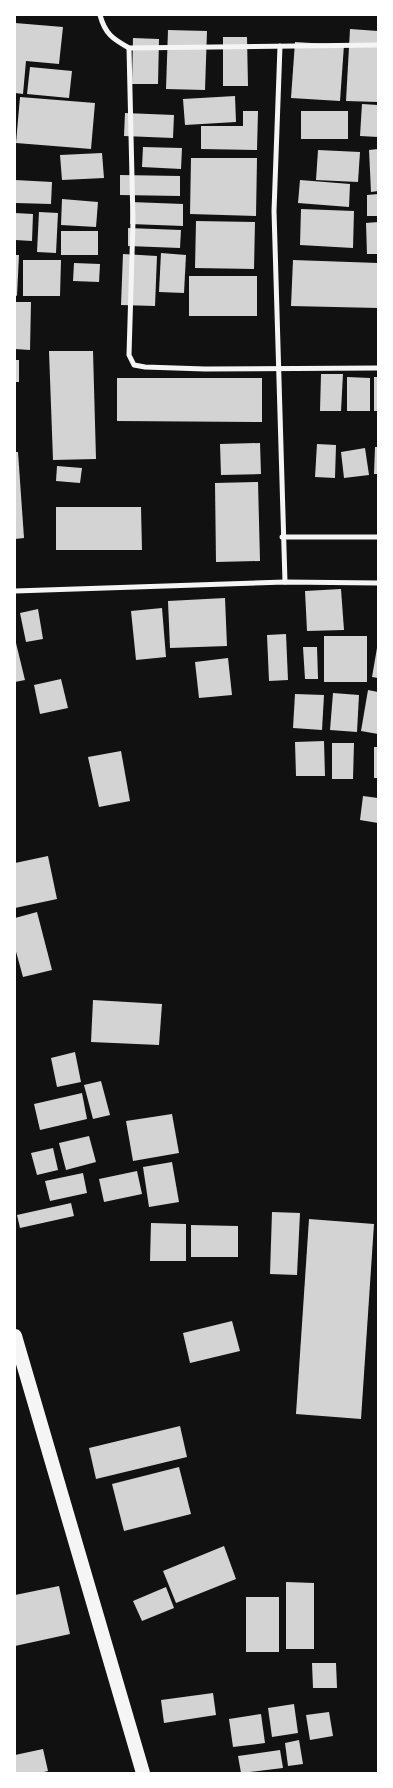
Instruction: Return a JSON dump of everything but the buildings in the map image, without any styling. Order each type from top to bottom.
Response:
[{"type":"highway","points":[[15,1336],[143,1773]]},
{"type":"street","points":[[100,15],[103,26],[113,39],[129,48],[378,45]]},
{"type":"street","points":[[280,46],[274,211],[282,537],[285,582]]},
{"type":"street","points":[[129,48],[133,222],[129,355],[134,365],[145,368],[378,368]]},
{"type":"street","points":[[282,537],[378,537]]},
{"type":"street","points":[[15,591],[285,582],[378,582]]}]
